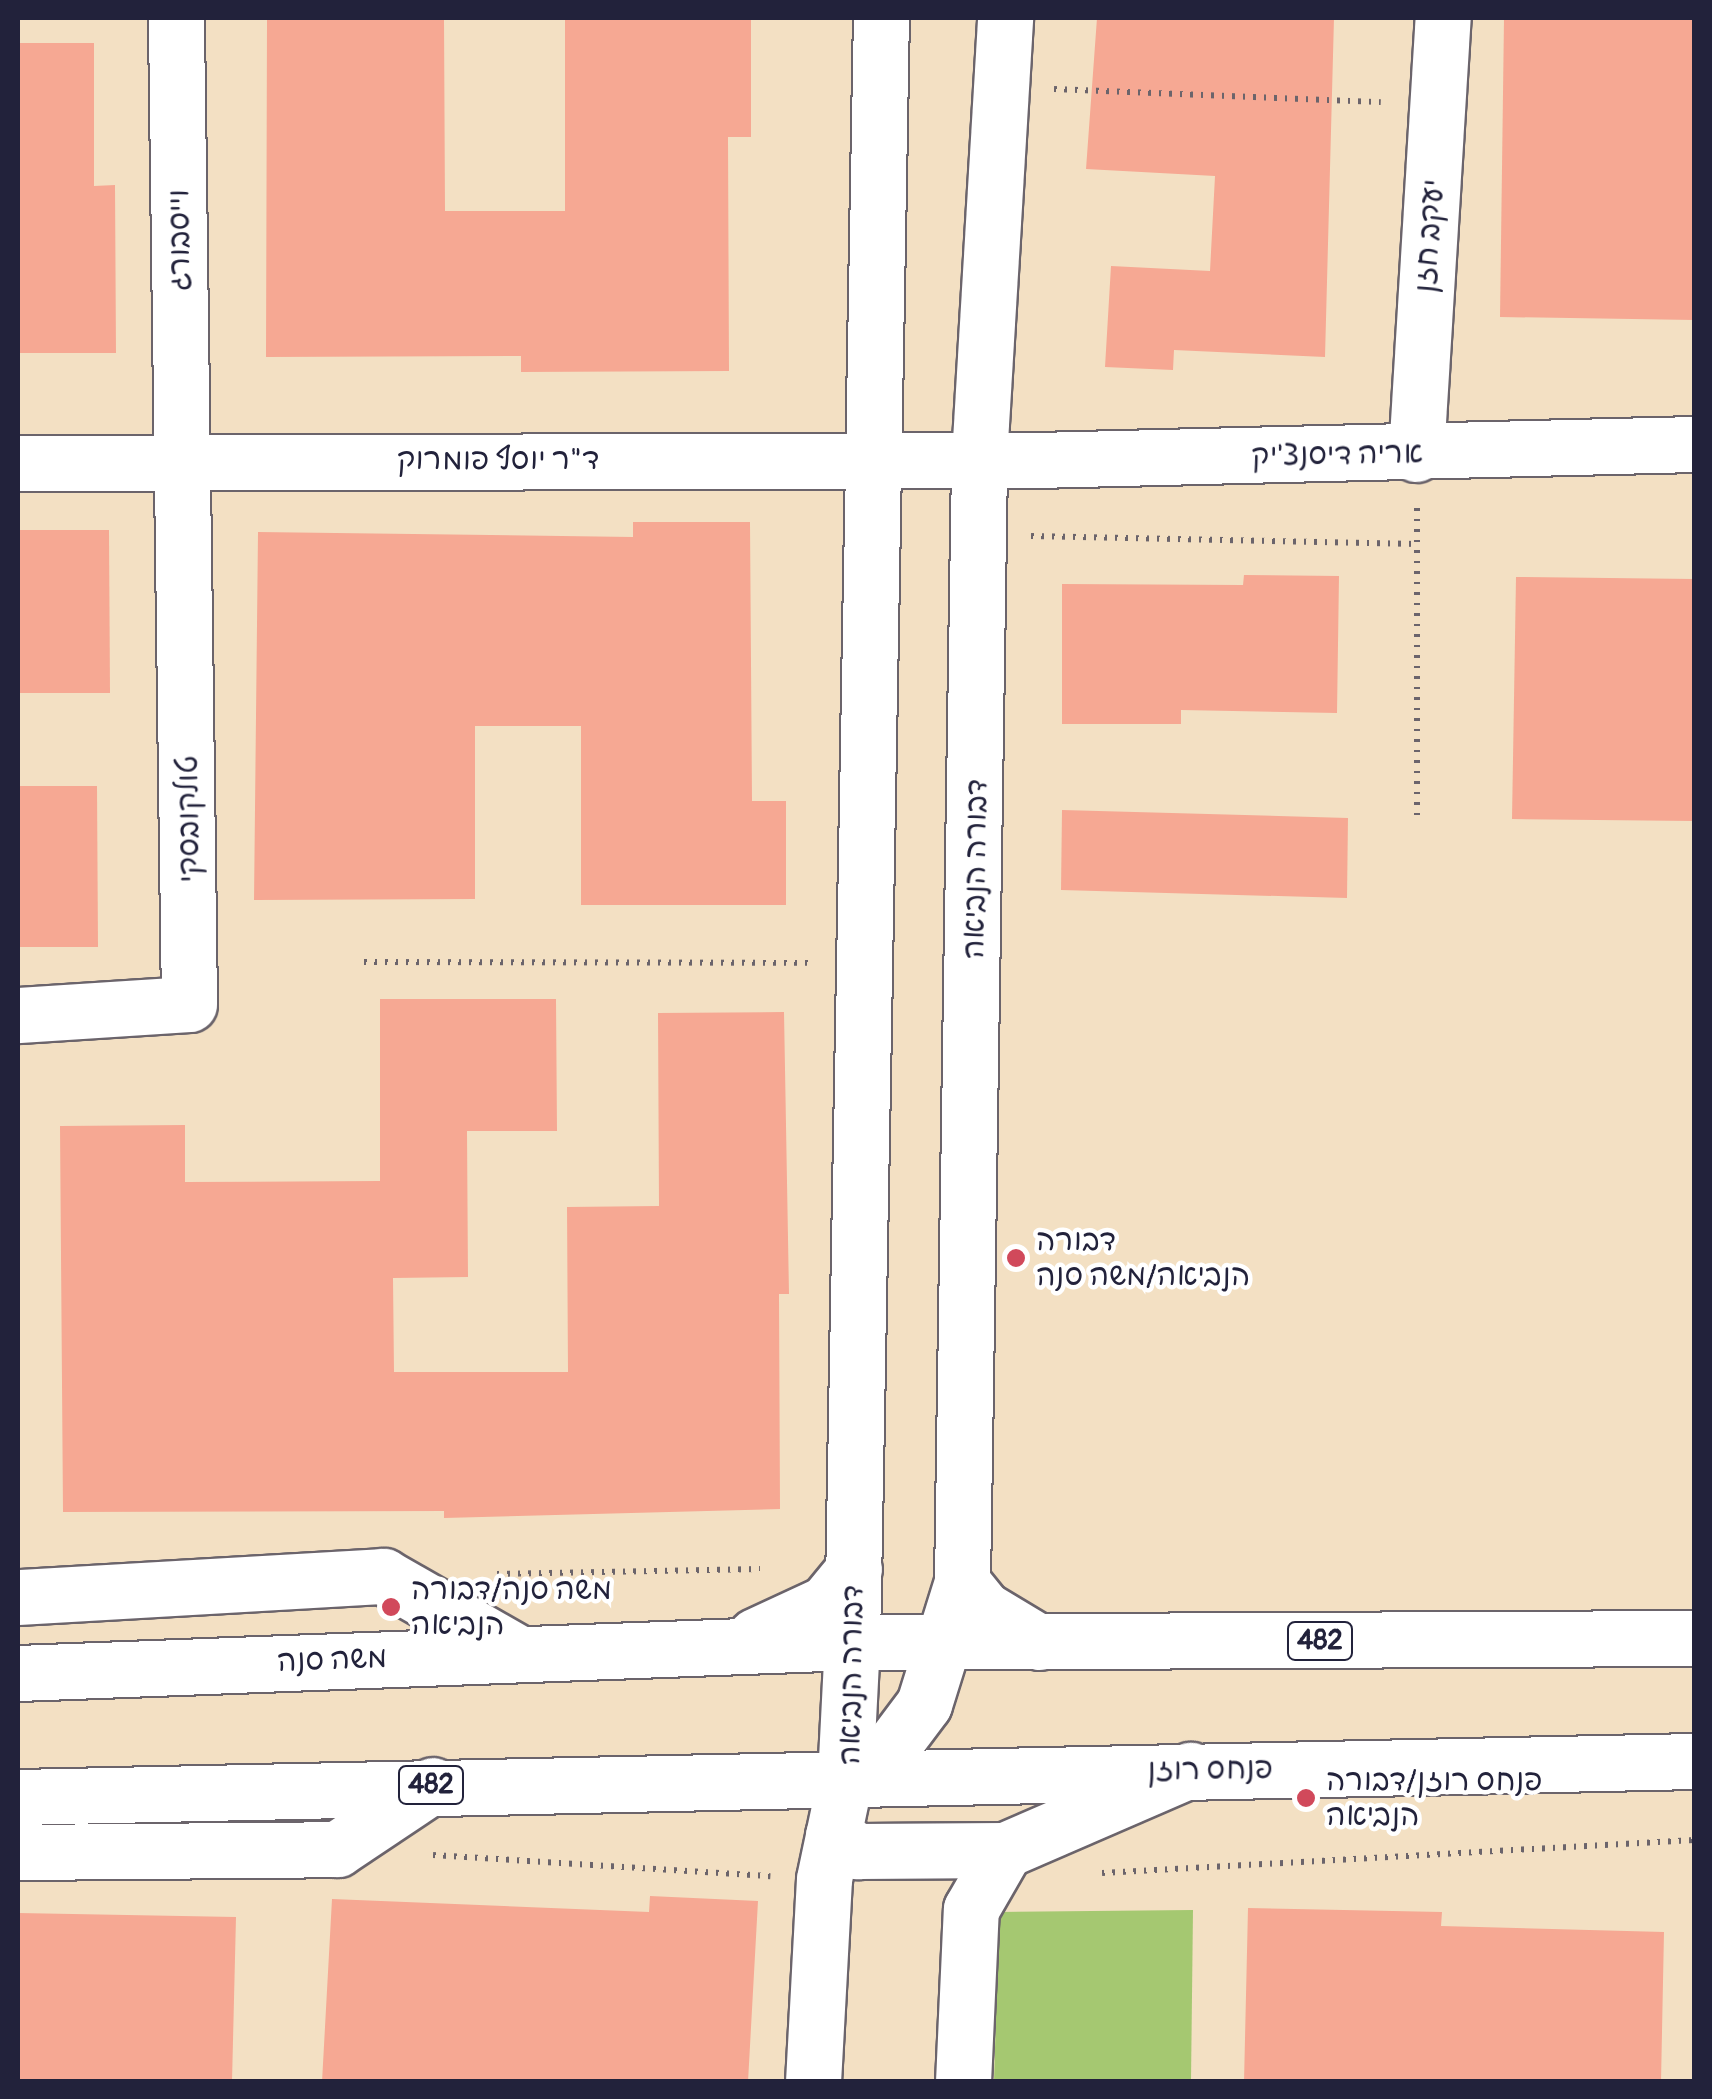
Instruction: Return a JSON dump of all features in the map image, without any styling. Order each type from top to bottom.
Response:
[{"type":"street","name":"וייסבורג","points":[[176,18],[183,462]]},
{"type":"street","name":"דבורה הנביאה","points":[[845,1778],[854,1569],[868,458],[881,18]]},
{"type":"street","name":"דבורה הנביאה","points":[[845,1778],[888,1752],[924,1704],[962,1582],[979,458],[1005,18]]},
{"type":"street","name":"יעקב חזן","points":[[1416,454],[1443,18]]},
{"type":"street","name":"אריה דיסנצ'יק","points":[[979,458],[1416,454],[1694,444]]},
{"type":"street","name":"ד\"ר יוסף פומרוק","points":[[18,463],[979,458]]},
{"type":"street","name":"טולקובסקי","points":[[18,1014],[189,1004],[183,462]]},
{"type":"street","points":[[730,1649],[826,1603],[854,1569]]},
{"type":"street","points":[[18,1597],[382,1576],[518,1653]]},
{"type":"street","points":[[962,1582],[984,1609],[1039,1642]]},
{"type":"street","name":"482","points":[[946,1642],[1694,1638]]},
{"type":"street","name":"משה סנה","points":[[18,1673],[518,1653],[946,1642]]},
{"type":"street","name":"פנחס רוזן","points":[[845,1778],[1694,1761]]},
{"type":"street","points":[[833,1835],[858,1852],[1005,1850],[1192,1770]]},
{"type":"street","points":[[813,2082],[833,1835],[845,1778]]},
{"type":"street","name":"482","points":[[18,1797],[845,1778]]},
{"type":"street","points":[[18,1852],[337,1849],[433,1785]]},
{"type":"street","points":[[963,2082],[971,1909],[1005,1850]]},
{"type":"path","points":[[1001,87],[1438,104]]},
{"type":"path","points":[[1416,454],[1417,815]]},
{"type":"path","points":[[1036,536],[1418,544]]},
{"type":"path","points":[[364,962],[864,956]]},
{"type":"path","points":[[481,1574],[776,1568]]},
{"type":"green space","points":[[1193,1910],[1191,2081],[994,2082],[999,1912]]},
{"type":"building","points":[[267,18],[444,18],[445,211],[565,211],[565,18],[751,18],[751,137],[728,137],[729,371],[521,372],[521,356],[266,357]]},
{"type":"building","points":[[1097,18],[1334,18],[1325,357],[1174,350],[1173,370],[1105,367],[1111,266],[1210,271],[1215,176],[1086,169]]},
{"type":"building","points":[[1504,18],[1694,18],[1694,320],[1500,317]]},
{"type":"building","points":[[20,43],[94,43],[94,186],[115,185],[116,353],[20,353]]},
{"type":"building","points":[[633,522],[750,522],[752,801],[786,801],[786,905],[581,905],[581,726],[475,726],[475,899],[254,900],[258,532],[633,537]]},
{"type":"building","points":[[18,530],[109,530],[110,693],[18,693]]},
{"type":"building","points":[[1244,575],[1339,576],[1337,713],[1181,710],[1181,724],[1062,724],[1062,584],[1243,585]]},
{"type":"building","points":[[1516,577],[1694,579],[1694,821],[1512,819]]},
{"type":"building","points":[[18,786],[97,786],[98,947],[18,947]]},
{"type":"building","points":[[1062,810],[1348,818],[1347,898],[1061,890]]},
{"type":"building","points":[[380,999],[556,999],[557,1131],[467,1131],[468,1277],[393,1278],[394,1372],[568,1372],[567,1207],[659,1206],[658,1013],[784,1012],[789,1294],[779,1294],[780,1509],[444,1518],[444,1511],[63,1512],[60,1126],[185,1125],[185,1182],[380,1181]]},
{"type":"building","points":[[650,1896],[758,1901],[748,2082],[322,2082],[332,1899],[649,1912]]},
{"type":"building","points":[[1248,1908],[1442,1912],[1441,1926],[1664,1932],[1661,2082],[1244,2082]]},
{"type":"building","points":[[18,1913],[236,1917],[232,2082],[18,2082]]},
{"type":"place","name":"דבורה הנביאה/משה סנה","points":[[1016,1258]]},
{"type":"place","name":"משה סנה/דבורה הנביאה","points":[[391,1607]]},
{"type":"place","name":"פנחס רוזן/דבורה הנביאה","points":[[1306,1798]]}]
